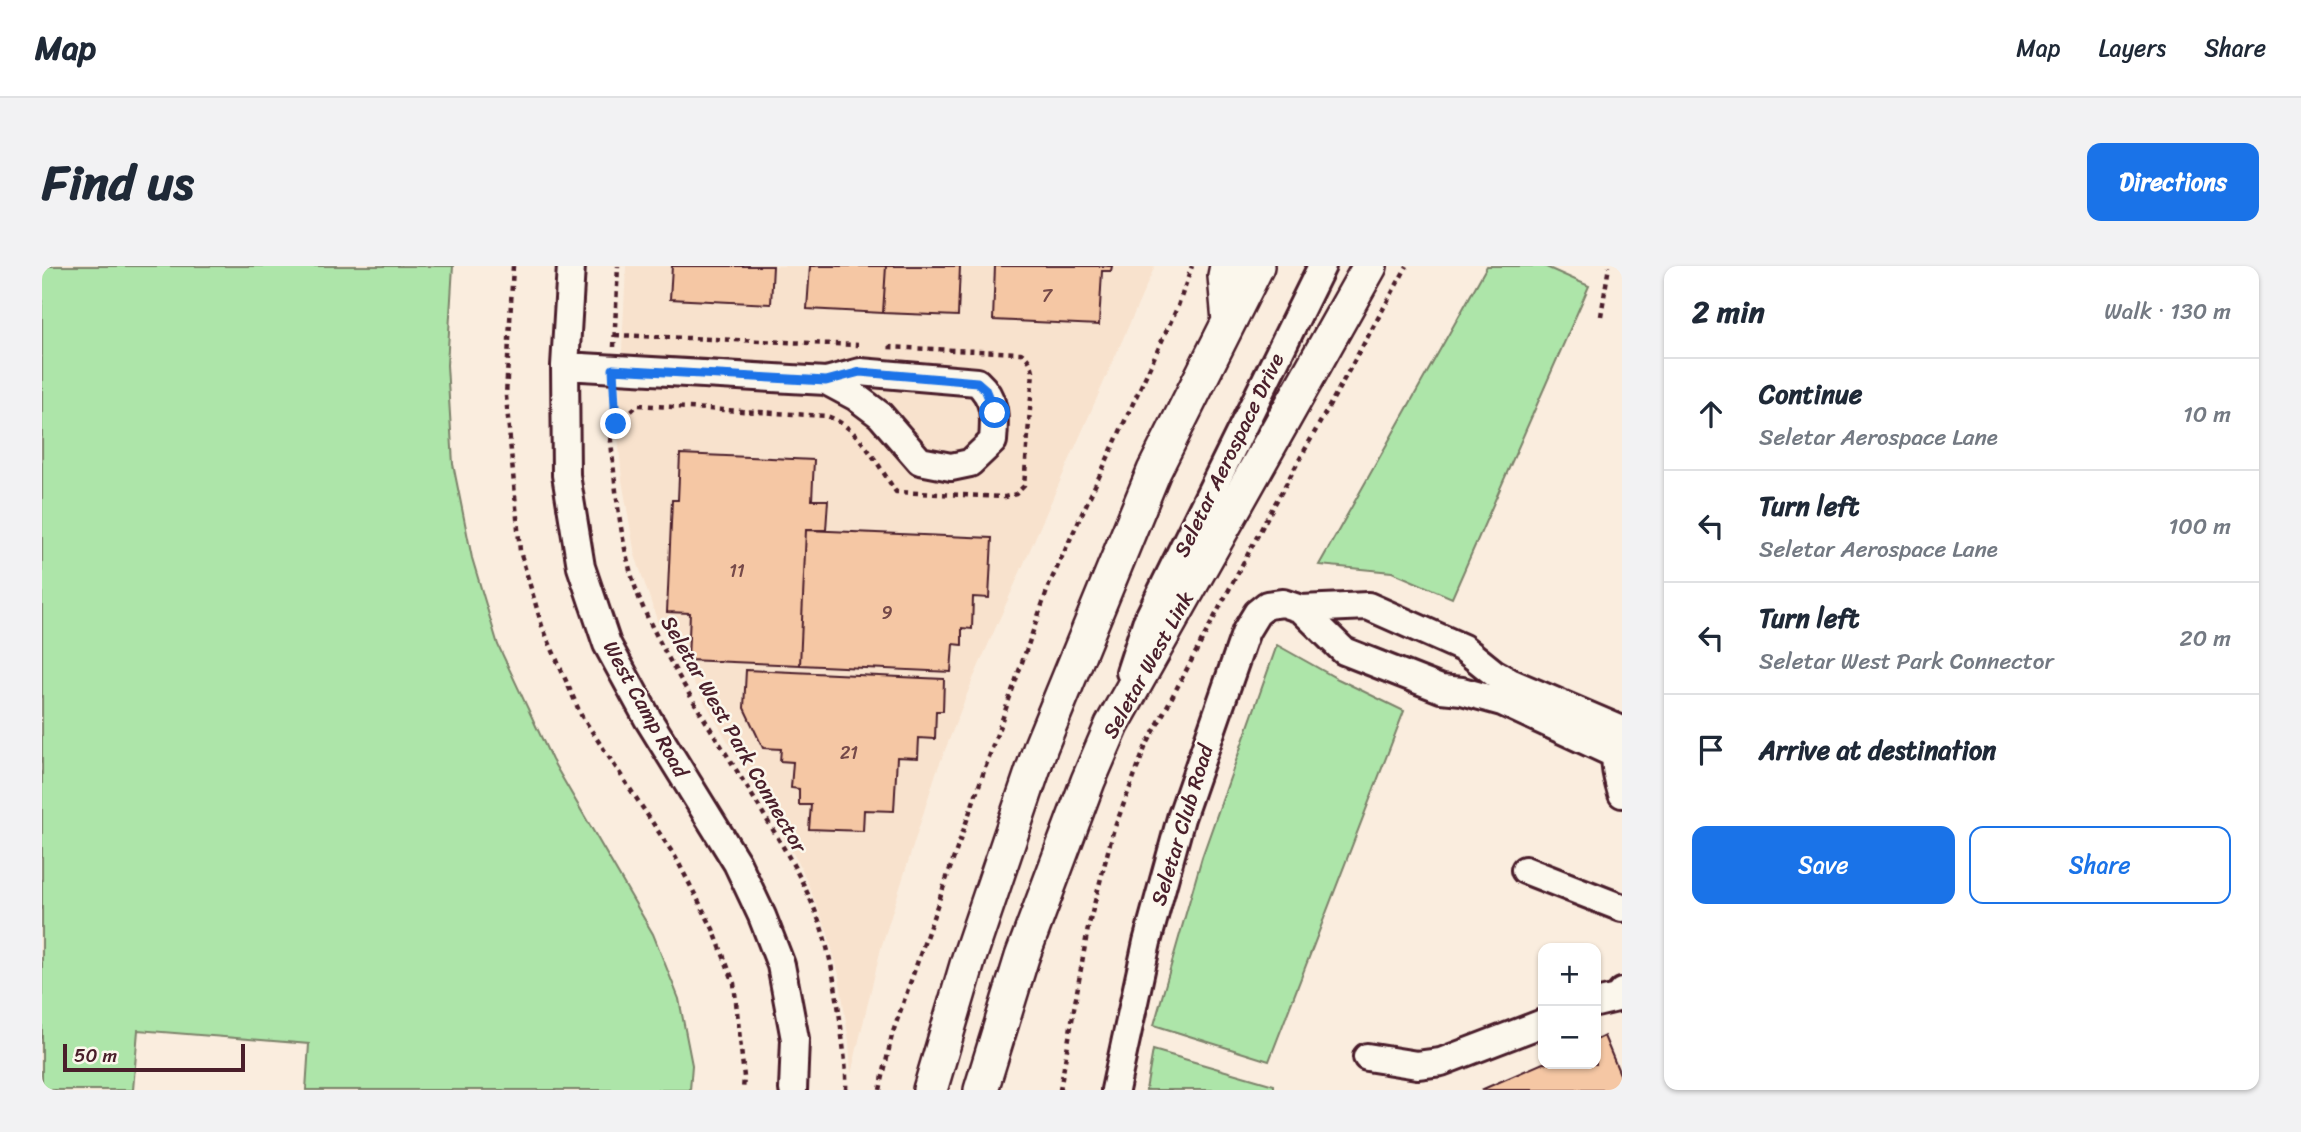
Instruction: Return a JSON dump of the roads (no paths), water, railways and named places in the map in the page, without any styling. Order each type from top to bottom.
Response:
[{"type":"main road","points":[[1227,266],[1225,276],[1229,321]]},
{"type":"main road","points":[[930,1090],[969,958],[1041,746],[1154,471],[1257,266]]},
{"type":"main road","name":"Seletar West Link","points":[[981,1090],[1023,957],[1088,781],[1112,725],[1370,266]]},
{"type":"street","name":"West Camp Road","points":[[571,266],[565,366],[566,475],[581,568],[607,644],[648,719],[737,863],[762,916],[781,965],[795,1039],[793,1090]]},
{"type":"street","name":"Seletar Aerospace Drive","points":[[1112,725],[1146,623],[1322,266]]},
{"type":"street","points":[[565,366],[826,381],[860,372],[977,382],[985,389],[995,413],[993,441],[970,463],[951,467],[920,461],[880,415],[856,397],[826,381]]},
{"type":"street","name":"Seletar Club Road","points":[[1115,1090],[1147,943],[1181,818],[1246,631],[1257,613],[1267,605],[1283,603],[1301,609],[1368,606],[1463,648],[1494,673],[1619,739]]},
{"type":"street","points":[[1301,609],[1344,651],[1441,689],[1462,691],[1502,702],[1619,739],[1616,774],[1622,794]]},
{"type":"street","points":[[1525,870],[1622,908]]},
{"type":"street","points":[[1367,1057],[1417,1065],[1441,1062],[1538,1025]]}]
